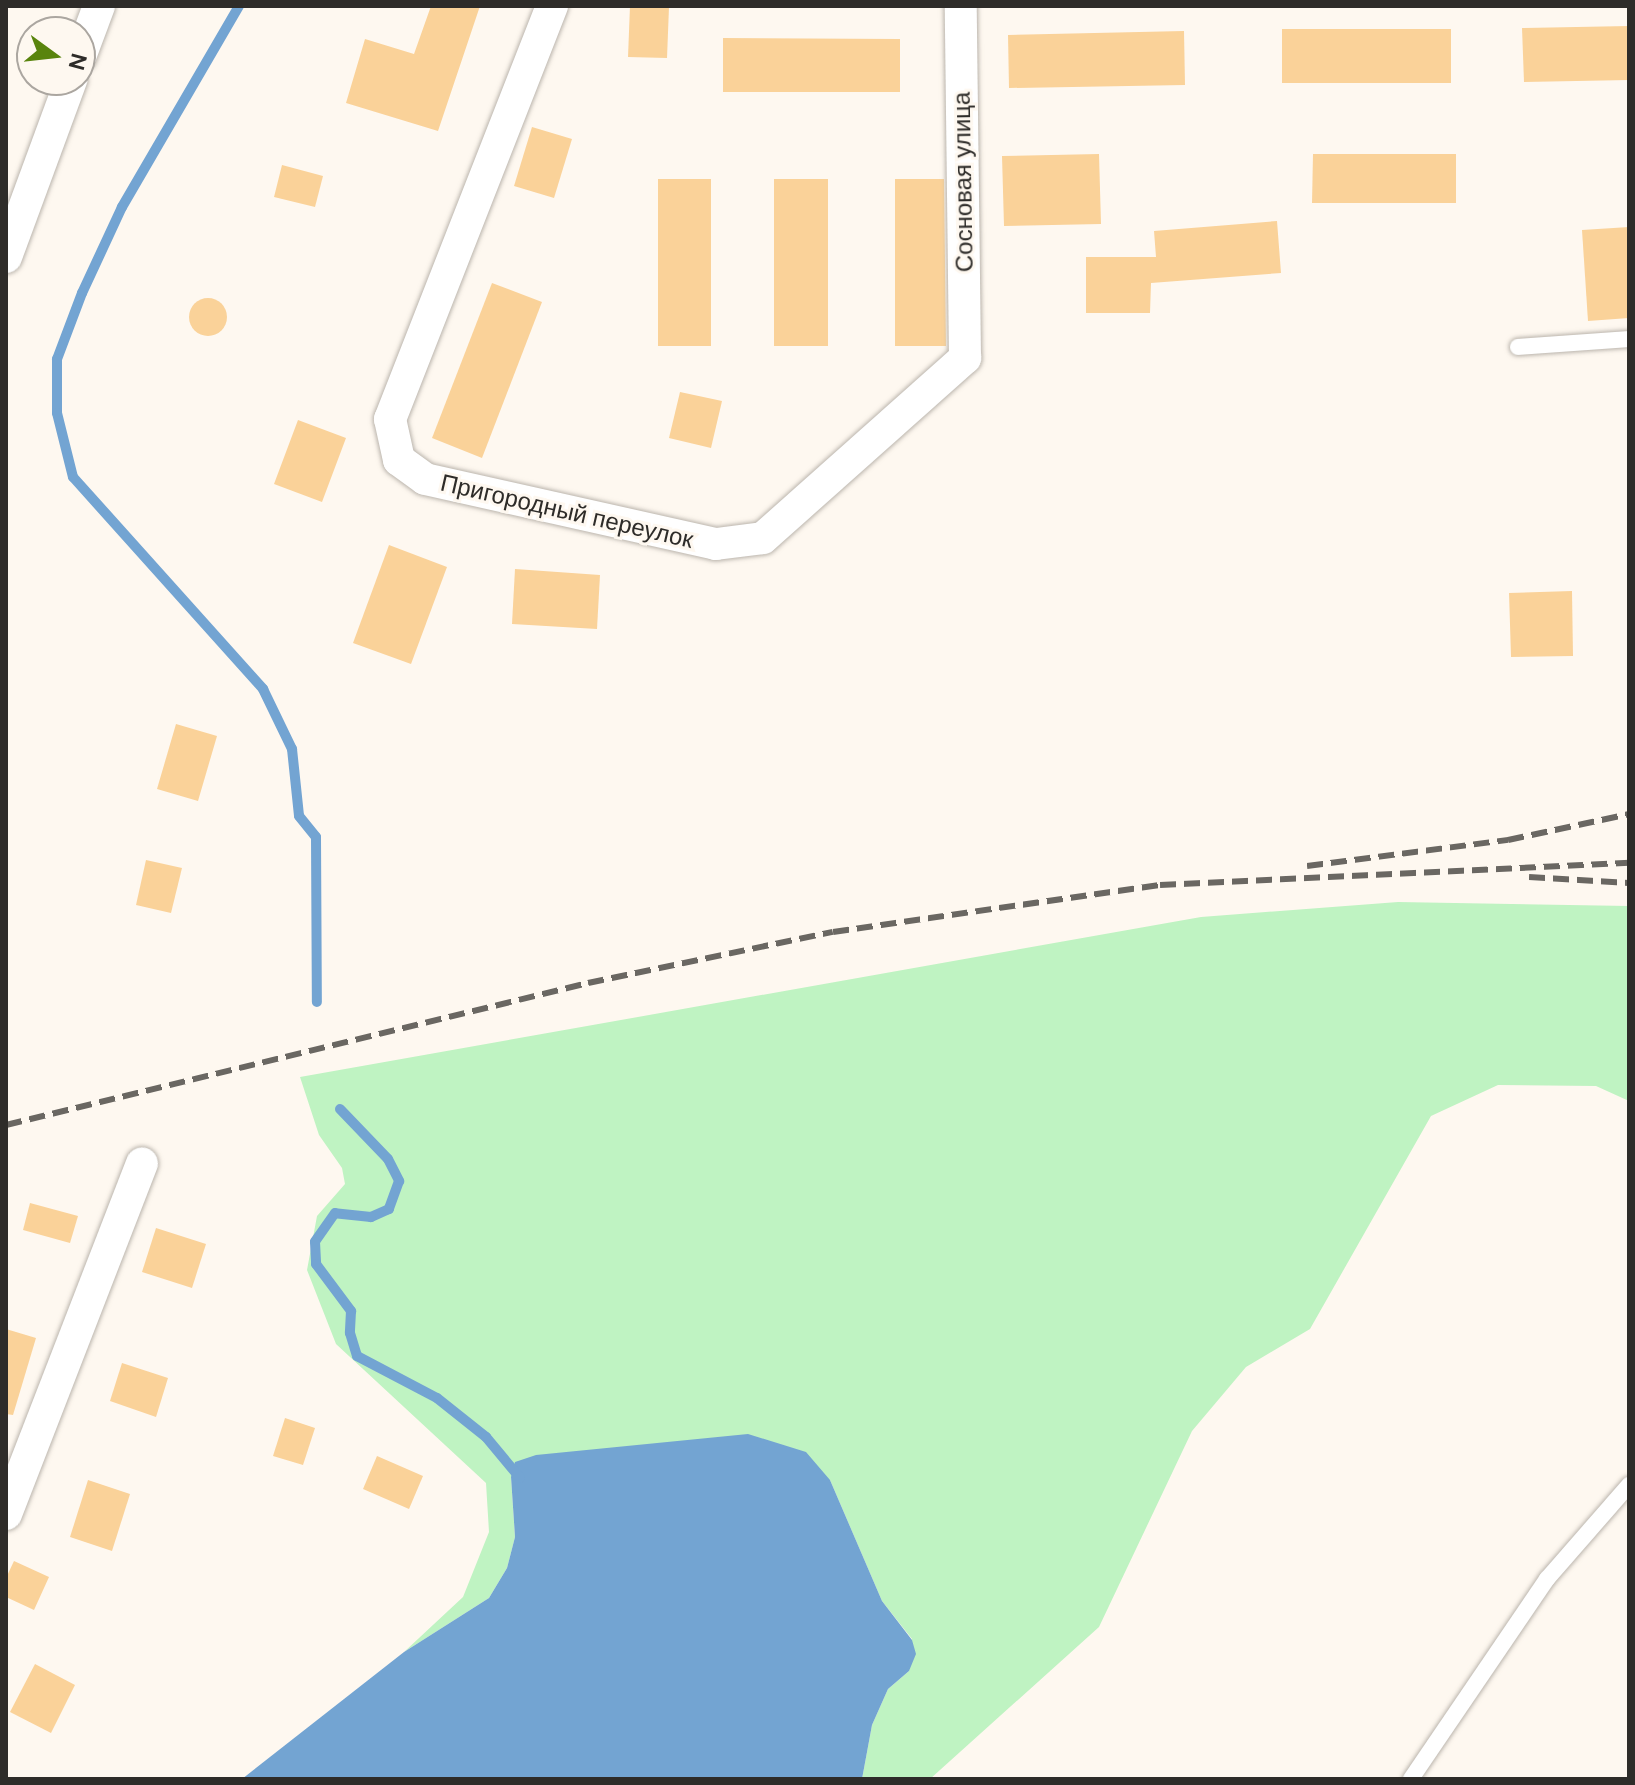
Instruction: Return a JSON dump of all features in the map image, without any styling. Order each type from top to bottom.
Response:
[{"type":"street","name":"Пригородный переулок","points":[[552,6],[390,419],[399,460],[425,479],[716,544],[763,538],[965,358]]},
{"type":"street","name":"Сосновая улица","points":[[961,6],[965,358]]},
{"type":"street","points":[[6,257],[65,96]]},
{"type":"street","points":[[6,1514],[142,1163]]},
{"type":"lane","points":[[1518,347],[1629,339]]},
{"type":"lane","points":[[1411,1779],[1547,1579],[1629,1485]]},
{"type":"green space","points":[[1398,902],[1629,906],[1629,1101],[1596,1086],[1498,1085],[1431,1116],[1310,1329],[1246,1367],[1192,1431],[1099,1627],[930,1779],[862,1779],[872,1725],[888,1689],[909,1671],[912,1639],[882,1601],[830,1480],[511,1477],[515,1537],[507,1568],[489,1598],[404,1652],[463,1597],[489,1532],[486,1483],[336,1344],[307,1270],[317,1216],[345,1184],[342,1168],[319,1135],[300,1077],[1201,917]]},
{"type":"water","points":[[748,1434],[806,1452],[830,1480],[882,1601],[912,1640],[916,1654],[909,1671],[888,1689],[872,1725],[862,1779],[242,1779],[404,1652],[489,1598],[507,1568],[515,1537],[511,1477],[515,1462],[536,1455]]},
{"type":"building","points":[[431,6],[480,6],[438,131],[346,103],[365,39],[414,54]]},
{"type":"building","points":[[630,6],[669,7],[667,58],[628,57]]},
{"type":"building","points":[[1629,26],[1629,80],[1524,82],[1522,28]]},
{"type":"building","points":[[1282,29],[1451,29],[1451,83],[1282,83]]},
{"type":"building","points":[[1184,31],[1185,85],[1009,88],[1008,35]]},
{"type":"building","points":[[723,38],[900,39],[900,92],[723,92]]},
{"type":"building","points":[[532,127],[572,139],[554,198],[514,186]]},
{"type":"building","points":[[1099,154],[1101,224],[1004,226],[1002,156]]},
{"type":"building","points":[[1313,154],[1456,154],[1456,203],[1312,203]]},
{"type":"building","points":[[282,165],[323,176],[315,207],[274,197]]},
{"type":"building","points":[[658,179],[711,179],[711,346],[658,346]]},
{"type":"building","points":[[774,179],[828,179],[828,346],[774,346]]},
{"type":"building","points":[[895,179],[944,179],[946,346],[895,346]]},
{"type":"building","points":[[1277,221],[1281,273],[1151,283],[1150,313],[1086,313],[1086,257],[1156,257],[1154,231]]},
{"type":"building","points":[[1629,227],[1629,318],[1588,321],[1582,230]]},
{"type":"building","points":[[492,283],[542,302],[482,458],[432,438]]},
{"type":"building","points":[[208,298],[221,304],[227,317],[221,330],[208,336],[195,330],[189,317],[195,304]]},
{"type":"building","points":[[680,392],[722,401],[711,448],[669,438]]},
{"type":"building","points":[[298,420],[346,438],[322,502],[274,484]]},
{"type":"building","points":[[389,545],[447,567],[411,664],[353,643]]},
{"type":"building","points":[[515,569],[600,575],[597,629],[512,624]]},
{"type":"building","points":[[1572,591],[1573,656],[1511,657],[1509,593]]},
{"type":"building","points":[[176,724],[217,736],[198,801],[157,789]]},
{"type":"building","points":[[146,860],[182,868],[171,913],[136,905]]},
{"type":"building","points":[[30,1203],[78,1216],[70,1243],[23,1230]]},
{"type":"building","points":[[156,1228],[206,1244],[192,1288],[142,1272]]},
{"type":"building","points":[[6,1329],[36,1338],[13,1415],[6,1414]]},
{"type":"building","points":[[122,1363],[168,1378],[156,1417],[110,1401]]},
{"type":"building","points":[[285,1418],[315,1428],[303,1465],[273,1456]]},
{"type":"building","points":[[377,1456],[423,1476],[409,1509],[363,1489]]},
{"type":"building","points":[[88,1480],[130,1494],[112,1551],[70,1537]]},
{"type":"building","points":[[14,1561],[49,1577],[34,1610],[6,1597],[6,1578]]},
{"type":"building","points":[[35,1664],[75,1685],[51,1733],[10,1712]]},
{"type":"waterway","points":[[239,6],[122,207],[82,293],[57,359],[57,413],[73,477],[263,689],[292,749],[299,816],[316,837],[317,1002]]},
{"type":"waterway","points":[[340,1109],[388,1159],[399,1181],[389,1209],[371,1217],[335,1213],[315,1242],[316,1264],[351,1311],[350,1333],[357,1356],[437,1398],[486,1437],[520,1478]]},
{"type":"railway","points":[[1307,866],[1508,840],[1629,814]]},
{"type":"railway","points":[[6,1125],[588,983],[833,932],[1160,885],[1629,863]]},
{"type":"railway","points":[[1529,877],[1629,883]]}]
